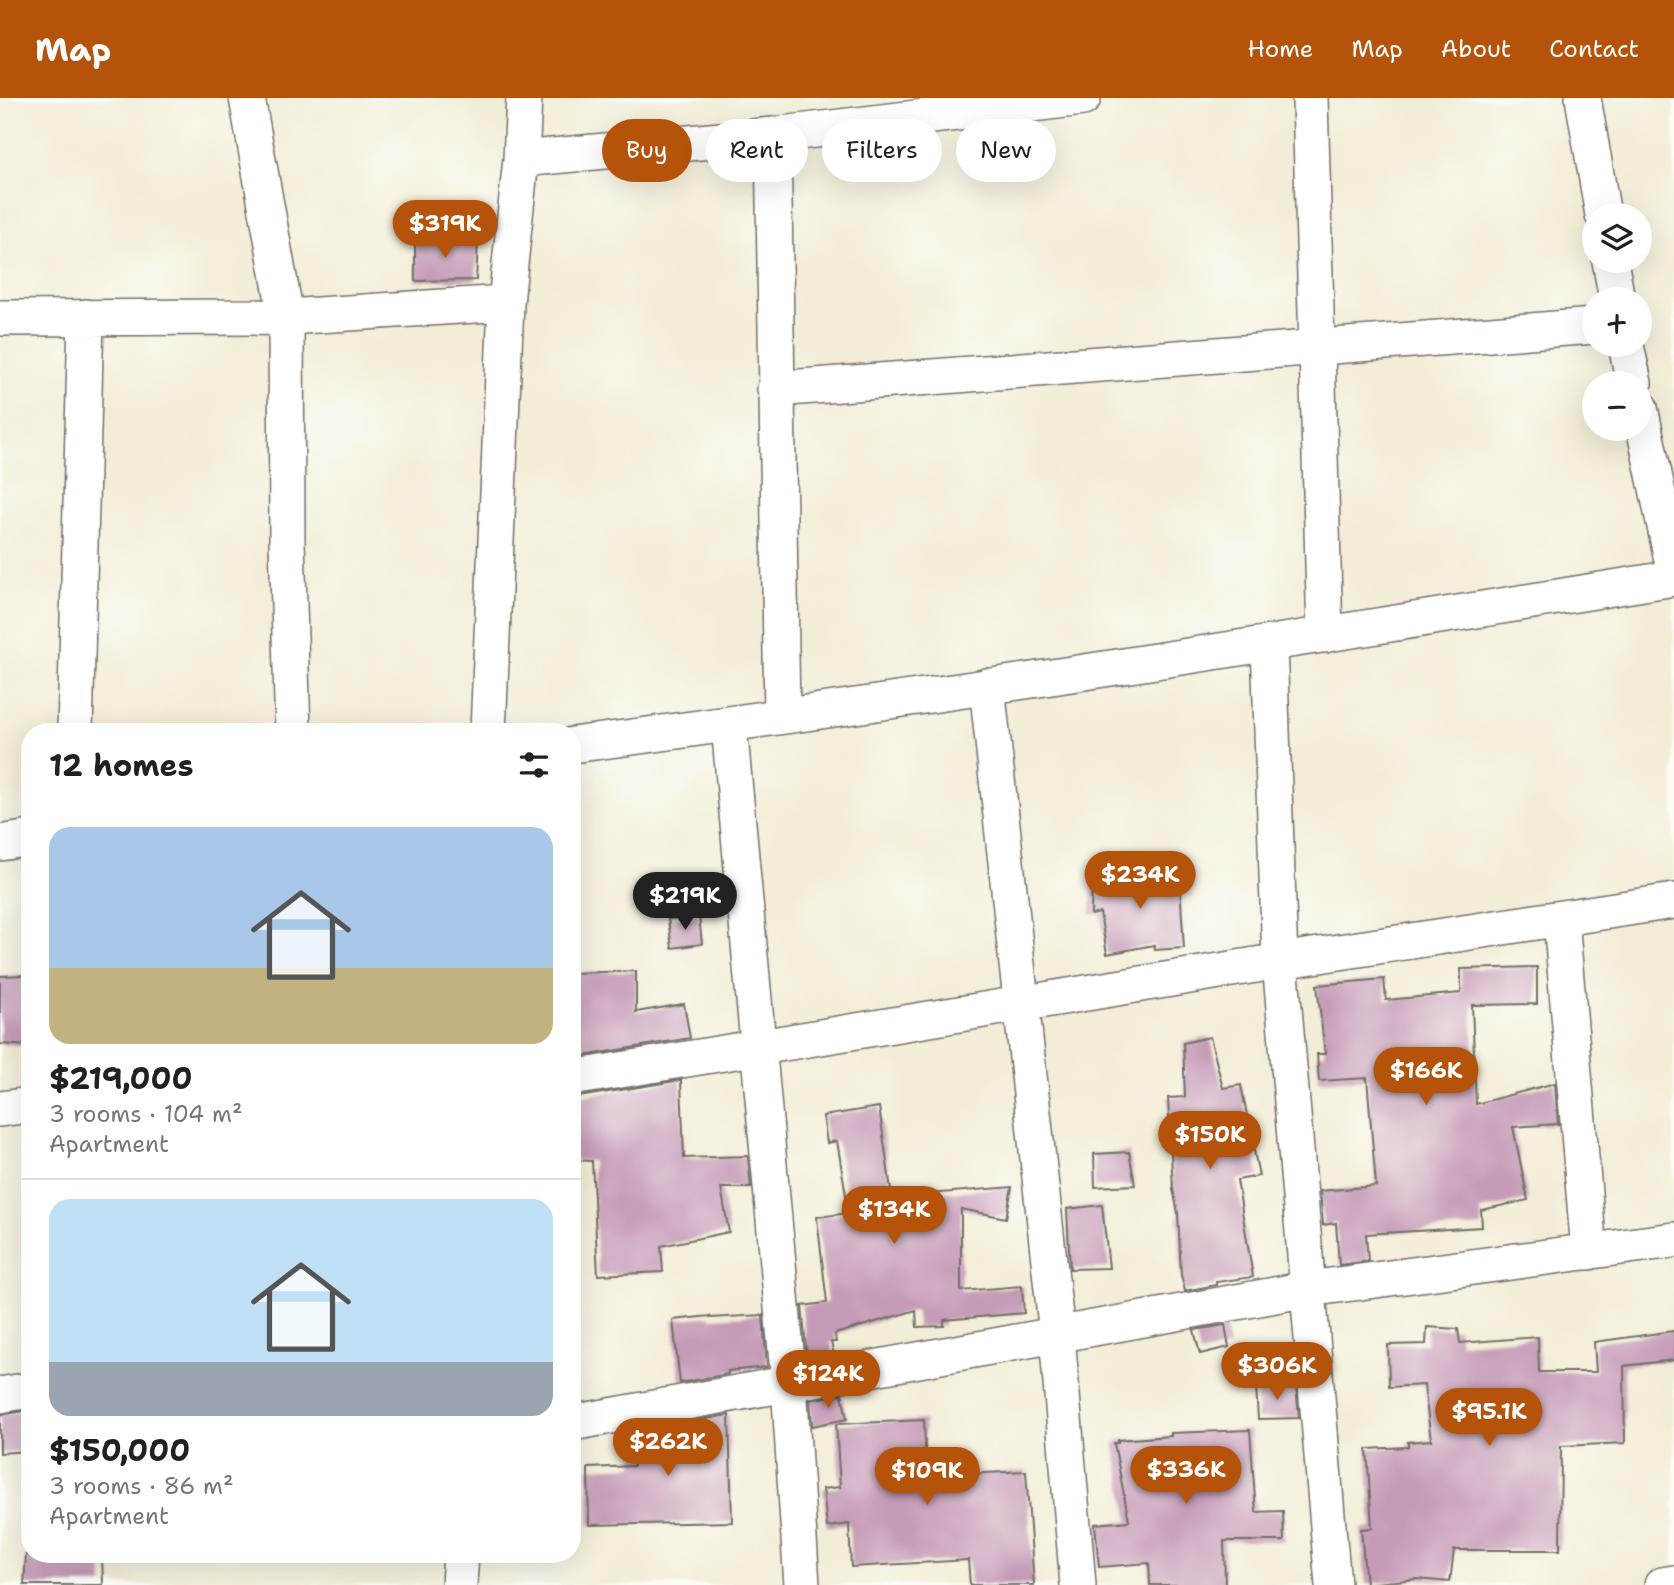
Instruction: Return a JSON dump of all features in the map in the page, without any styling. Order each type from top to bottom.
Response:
[{"type":"street","points":[[247,98],[286,317],[293,723]]},
{"type":"street","points":[[488,723],[506,303],[521,159],[524,98]]},
{"type":"street","points":[[808,121],[827,113],[1083,98]]},
{"type":"street","points":[[1310,98],[1325,635]]},
{"type":"street","points":[[1583,98],[1601,203]]},
{"type":"street","points":[[521,159],[706,141]]},
{"type":"street","points":[[773,182],[782,716]]},
{"type":"street","points":[[0,318],[286,317],[506,303]]},
{"type":"street","points":[[75,723],[86,317]]},
{"type":"street","points":[[775,389],[1582,327]]},
{"type":"street","points":[[1647,441],[1674,569]]},
{"type":"street","points":[[581,744],[729,725],[1269,644],[1674,578]]},
{"type":"street","points":[[1269,644],[1280,961],[1333,1585]]},
{"type":"street","points":[[987,686],[1057,1335],[1078,1585]]},
{"type":"street","points":[[729,725],[789,1384],[802,1585]]},
{"type":"street","points":[[0,843],[21,840]]},
{"type":"street","points":[[581,1077],[1280,961],[1674,901]]},
{"type":"street","points":[[1561,919],[1589,1252]]},
{"type":"street","points":[[0,1110],[21,1106]]},
{"type":"street","points":[[581,1421],[1308,1289],[1674,1240]]},
{"type":"street","points":[[0,1395],[21,1392]]},
{"type":"street","points":[[459,1585],[460,1563]]},
{"type":"street","points":[[1662,1585],[1674,1583]]},
{"type":"building","points":[[415,239],[478,242],[476,280],[415,281]]},
{"type":"building","points":[[1179,871],[1184,948],[1155,950],[1154,945],[1107,954],[1100,913],[1091,915],[1092,877],[1150,877],[1150,872]]},
{"type":"building","points":[[699,916],[702,944],[672,948],[668,919]]},
{"type":"building","points":[[1537,967],[1537,1004],[1472,1005],[1476,1104],[1555,1083],[1558,1124],[1513,1127],[1528,1200],[1481,1210],[1482,1227],[1366,1234],[1368,1261],[1339,1265],[1336,1223],[1323,1225],[1320,1191],[1376,1186],[1367,1078],[1319,1081],[1317,1054],[1325,1054],[1317,985],[1384,979],[1386,1000],[1461,993],[1461,969]]},
{"type":"building","points":[[636,971],[636,1012],[684,1004],[690,1038],[581,1056],[581,973]]},
{"type":"building","points":[[21,975],[21,1045],[0,1044],[0,976]]},
{"type":"building","points":[[1210,1037],[1223,1088],[1241,1085],[1259,1176],[1237,1180],[1253,1277],[1216,1282],[1216,1285],[1185,1291],[1181,1275],[1178,1213],[1173,1189],[1168,1098],[1185,1097],[1183,1043]]},
{"type":"building","points":[[681,1080],[684,1158],[748,1156],[751,1188],[721,1188],[729,1232],[661,1246],[663,1272],[598,1275],[592,1161],[581,1160],[581,1097]]},
{"type":"building","points":[[879,1107],[892,1197],[1012,1187],[1006,1218],[961,1209],[961,1291],[1022,1286],[1024,1313],[944,1320],[944,1326],[917,1327],[916,1310],[835,1334],[836,1342],[831,1342],[834,1355],[807,1360],[802,1306],[827,1303],[817,1217],[849,1213],[837,1141],[827,1143],[823,1116]]},
{"type":"building","points":[[1129,1152],[1135,1185],[1095,1187],[1094,1154]]},
{"type":"building","points":[[1102,1205],[1109,1268],[1070,1269],[1067,1209]]},
{"type":"building","points":[[763,1315],[767,1367],[728,1371],[728,1374],[680,1383],[673,1320]]},
{"type":"building","points":[[1225,1325],[1229,1347],[1200,1354],[1194,1330]]},
{"type":"building","points":[[1427,1327],[1458,1329],[1460,1343],[1538,1337],[1539,1372],[1596,1372],[1594,1342],[1674,1331],[1674,1360],[1624,1366],[1625,1443],[1561,1446],[1560,1550],[1454,1550],[1450,1582],[1417,1579],[1366,1584],[1361,1529],[1372,1528],[1367,1449],[1408,1447],[1408,1442],[1431,1440],[1424,1385],[1389,1387],[1388,1345],[1426,1344]]},
{"type":"building","points":[[1296,1385],[1299,1418],[1258,1419],[1256,1386]]},
{"type":"building","points":[[842,1394],[847,1419],[812,1426],[810,1400]]},
{"type":"building","points":[[21,1412],[21,1452],[0,1453],[0,1415]]},
{"type":"building","points":[[729,1415],[732,1522],[589,1525],[588,1468],[634,1466],[633,1432]]},
{"type":"building","points":[[924,1420],[926,1476],[1026,1471],[1034,1585],[970,1585],[968,1560],[851,1567],[849,1524],[827,1527],[823,1489],[840,1487],[836,1424]]},
{"type":"building","points":[[1250,1430],[1256,1512],[1283,1511],[1284,1541],[1224,1541],[1225,1585],[1150,1585],[1149,1563],[1099,1567],[1095,1524],[1129,1521],[1114,1443],[1118,1443],[1118,1440],[1171,1436],[1171,1433]]},
{"type":"building","points":[[25,1563],[102,1563],[103,1585],[24,1585]]}]
